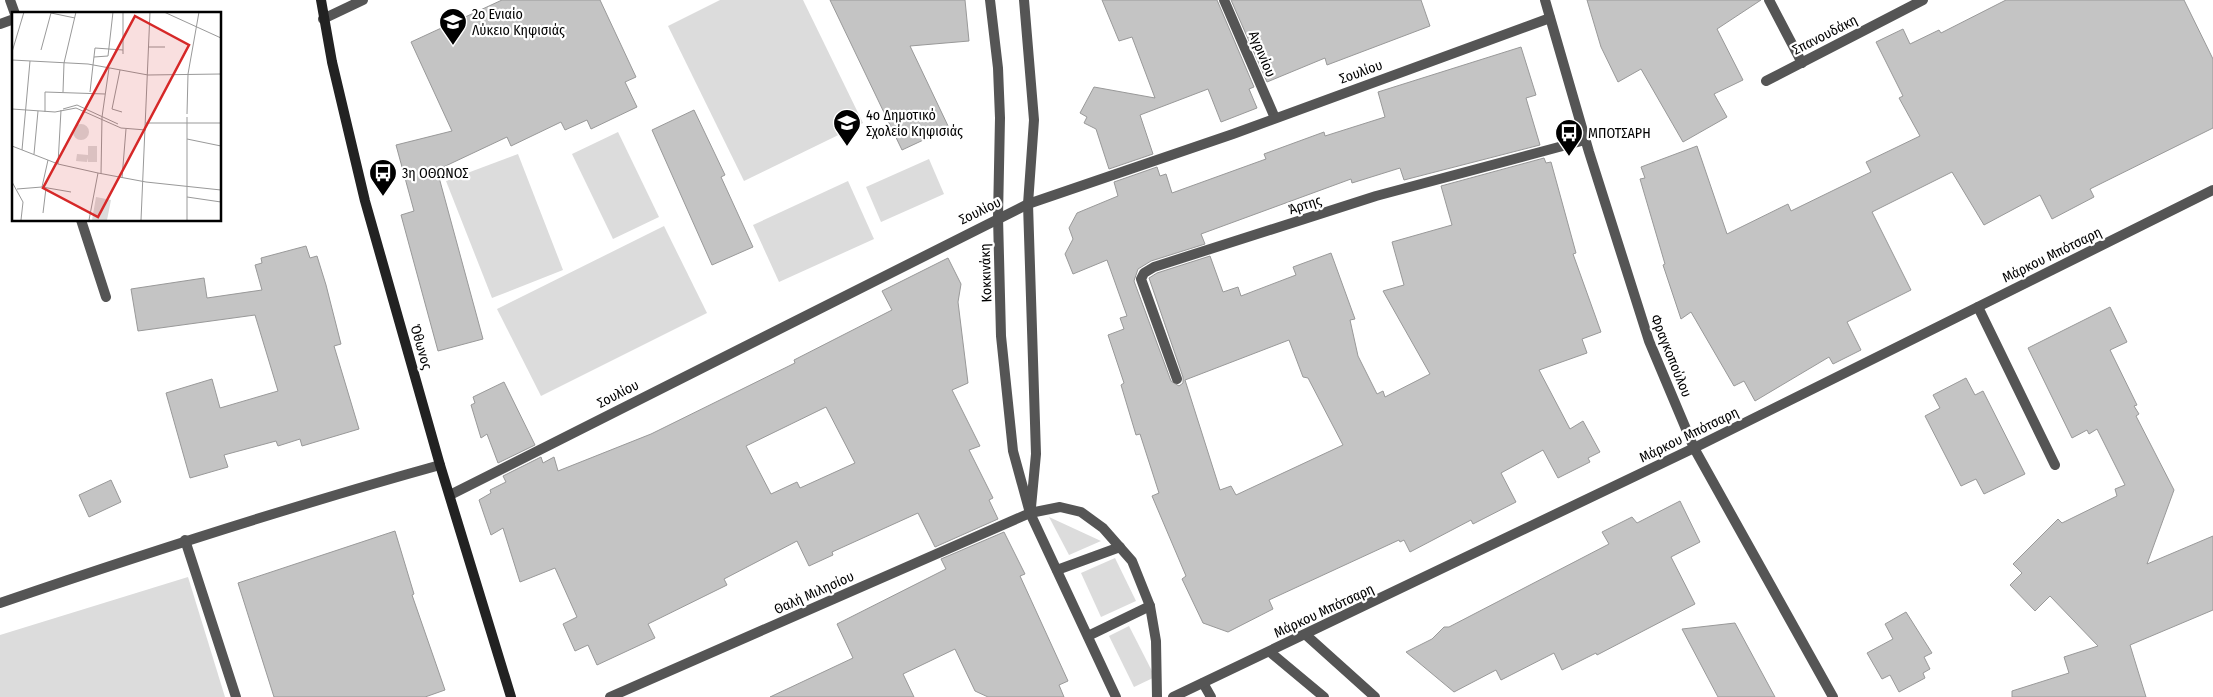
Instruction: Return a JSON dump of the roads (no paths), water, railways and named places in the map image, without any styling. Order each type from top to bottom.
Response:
[{"type":"street","points":[[10,0],[14,12]]},
{"type":"street","name":"Όθωνος","points":[[321,0],[323,18],[365,201],[440,465],[511,697]]},
{"type":"street","points":[[323,18],[363,0]]},
{"type":"street","name":"Κοκκινάκη","points":[[990,0],[998,68],[1000,118],[998,217],[1002,336],[1013,451],[1030,513],[1116,697]]},
{"type":"street","points":[[1024,0],[1034,120],[1028,204],[1036,454],[1030,513]]},
{"type":"street","name":"Αγρινίου","points":[[1224,0],[1275,118]]},
{"type":"street","name":"Φραγκοπούλου","points":[[1545,0],[1585,140],[1636,306],[1694,448],[1833,697]]},
{"type":"street","points":[[1769,0],[1802,63]]},
{"type":"street","name":"Σπανουδάκη","points":[[1766,81],[1923,0]]},
{"type":"street","name":"Σουλίου","points":[[450,495],[998,217],[1028,204],[1275,118],[1550,18]]},
{"type":"street","points":[[0,24],[12,20]]},
{"type":"street","name":"Άρτης","points":[[1177,379],[1141,279],[1144,273],[1154,267],[1376,196],[1585,140]]},
{"type":"street","name":"Μάρκου Μπότσαρη","points":[[1174,697],[1306,636],[1694,448],[2213,190]]},
{"type":"street","points":[[81,221],[106,297]]},
{"type":"street","points":[[1978,307],[2055,465]]},
{"type":"street","points":[[0,603],[185,540],[316,499],[440,465]]},
{"type":"street","name":"Θαλή Μιλησίου","points":[[610,697],[1030,513],[1060,507],[1082,512],[1103,528],[1132,561],[1150,606],[1156,641],[1157,697]]},
{"type":"street","points":[[185,540],[236,697]]},
{"type":"street","points":[[1057,570],[1120,547]]},
{"type":"street","points":[[1088,636],[1150,606]]},
{"type":"street","points":[[1306,636],[1375,697]]},
{"type":"street","points":[[1270,652],[1324,697]]},
{"type":"street","points":[[1203,683],[1211,697]]},
{"type":"place","name":"2ο Ενιαίο Λύκειο Κηφισιάς","points":[[453,46]]},
{"type":"place","name":"4ο Δημοτικό Σχολείο Κηφισιάς","points":[[847,147]]},
{"type":"place","name":"ΜΠΟΤΣΑΡΗ","points":[[1569,157]]},
{"type":"place","name":"3η ΟΘΩΝΟΣ","points":[[383,197]]}]
